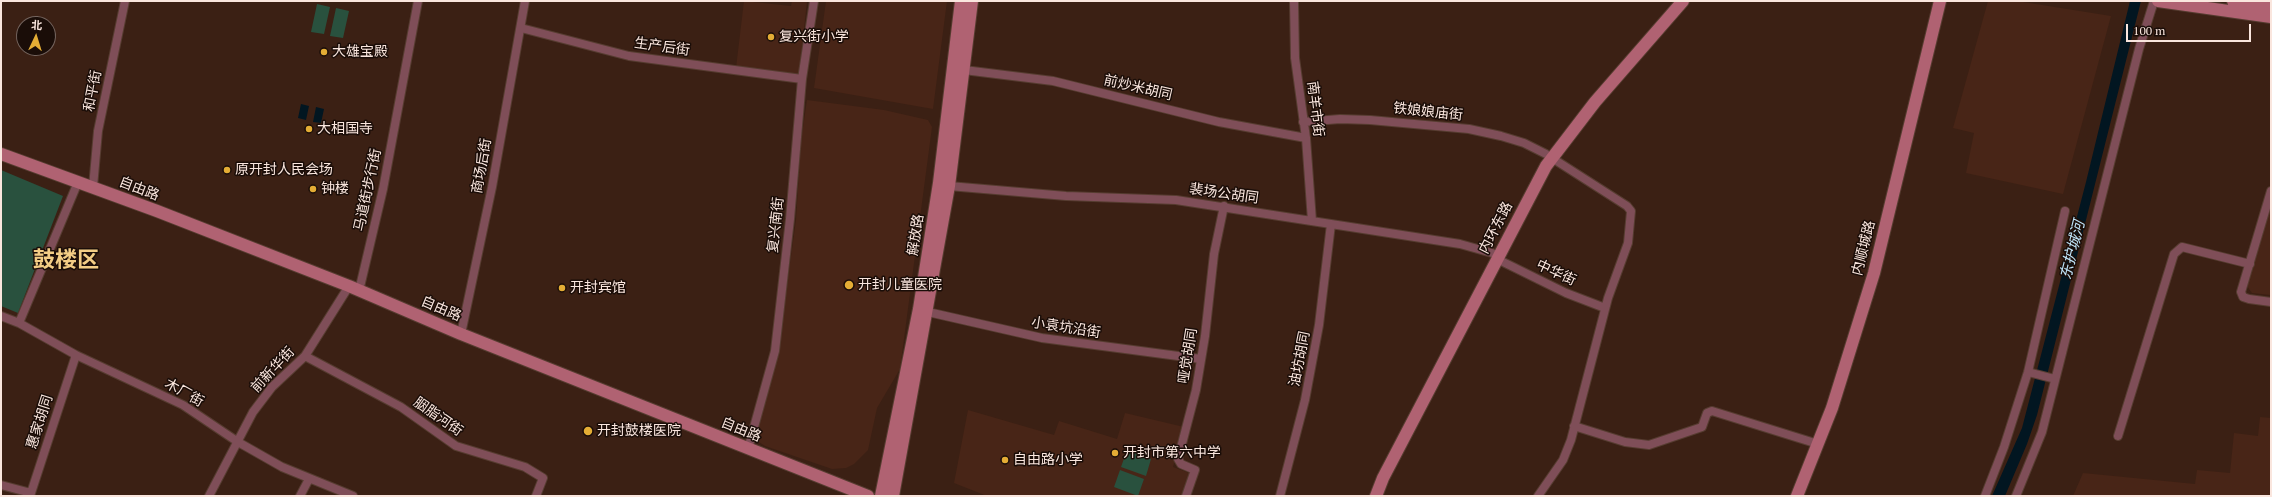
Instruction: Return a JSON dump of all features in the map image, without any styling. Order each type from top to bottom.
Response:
[{"type":"street","name":"和平街","points":[[93,187],[98,131],[125,1]]},
{"type":"street","name":"马道街步行街","points":[[354,288],[383,189],[418,1]]},
{"type":"street","name":"商场后街","points":[[460,334],[492,187],[525,1]]},
{"type":"street","name":"复兴南街","points":[[748,449],[775,351],[790,219],[802,79],[814,1]]},
{"type":"street","name":"解放路","points":[[882,496],[919,309],[939,184],[961,1]]},
{"type":"street","name":"解放路","points":[[893,496],[928,312],[949,186],[972,1]]},
{"type":"street","name":"南羊市街","points":[[1294,1],[1295,58],[1306,138],[1312,221]]},
{"type":"street","name":"内环东路","points":[[1549,156],[1589,98],[1673,1]]},
{"type":"street","name":"内环东路","points":[[1376,496],[1383,478],[1495,256],[1528,182],[1683,1]]},
{"type":"street","name":"内顺城路","points":[[1797,496],[1834,401],[1874,273],[1940,1]]},
{"type":"street","points":[[2016,496],[2042,432],[2051,378],[2137,56],[2154,1]]},
{"type":"street","points":[[2158,1],[2271,17]]},
{"type":"street","points":[[2233,1],[2271,6]]},
{"type":"street","name":"生产后街","points":[[520,28],[629,56],[802,79]]},
{"type":"street","name":"前炒米胡同","points":[[964,70],[1053,81],[1219,122],[1306,138]]},
{"type":"street","name":"铁娘娘庙街","points":[[1303,122],[1340,119],[1370,120],[1469,129],[1524,143],[1549,156],[1627,206],[1631,211],[1628,243],[1605,308]]},
{"type":"street","name":"自由路","points":[[1,154],[93,187],[354,288],[460,334],[868,496]]},
{"type":"street","points":[[19,324],[78,182]]},
{"type":"street","name":"裴场公胡同","points":[[949,186],[1066,196],[1176,200],[1224,206],[1460,244],[1495,256]]},
{"type":"street","points":[[2271,191],[2241,292],[2243,297],[2271,302]]},
{"type":"street","name":"哑觉胡同","points":[[1186,496],[1195,470],[1181,464],[1178,459],[1196,390],[1214,254],[1224,206]]},
{"type":"street","points":[[1985,496],[2032,373],[2065,211]]},
{"type":"street","name":"油坊胡同","points":[[1280,496],[1305,400],[1320,325],[1331,224]]},
{"type":"street","points":[[2118,436],[2174,254],[2182,246],[2250,264]]},
{"type":"street","name":"内环东路","points":[[1368,496],[1377,475],[1495,256]]},
{"type":"street","name":"中华街","points":[[1495,256],[1566,293],[1605,308]]},
{"type":"street","name":"前新华街","points":[[209,496],[253,412],[272,387],[305,356],[354,288]]},
{"type":"street","points":[[1538,496],[1563,460],[1574,426],[1605,308]]},
{"type":"street","name":"小袁坑沿街","points":[[928,312],[1042,338],[1201,359]]},
{"type":"street","name":"木厂街","points":[[1,316],[19,324],[76,355],[184,406],[238,442],[282,467],[354,496]]},
{"type":"street","name":"惠家胡同","points":[[30,494],[76,355]]},
{"type":"street","name":"胭脂河街","points":[[305,356],[401,407],[456,446],[525,467],[544,478],[536,496]]},
{"type":"street","points":[[2032,373],[2051,378]]},
{"type":"street","points":[[1574,426],[1625,442],[1649,446],[1702,427],[1707,413],[1712,411],[1818,444]]},
{"type":"street","points":[[300,496],[309,479]]},
{"type":"street","points":[[1,485],[30,494]]},
{"type":"shaded area","name":"复兴街小学","points":[[744,1],[791,6],[792,1],[807,1],[799,75],[736,68]]},
{"type":"shaded area","points":[[826,1],[947,1],[933,109],[814,88]]},
{"type":"shaded area","points":[[1988,1],[2017,1],[2111,16],[2063,194],[1966,173],[1974,133],[1953,128]]},
{"type":"shaded area","name":"开封儿童医院","points":[[807,100],[884,110],[928,120],[932,127],[900,369],[877,408],[868,450],[854,464],[846,468],[832,469],[765,446],[759,442],[756,432],[778,350],[796,220],[801,141]]},
{"type":"shaded area","points":[[2271,204],[2271,295],[2252,293],[2247,286]]},
{"type":"shaded area","points":[[968,410],[1054,435],[1059,421],[1117,439],[1125,413],[1184,427],[1173,467],[1192,474],[1184,496],[987,496],[954,483]]},
{"type":"shaded area","points":[[2260,417],[2271,418],[2271,496],[2073,496],[2083,473],[2195,484],[2197,470],[2230,473],[2234,433],[2258,436]]},
{"type":"green space","points":[[317,4],[330,7],[324,34],[311,32]]},
{"type":"green space","points":[[336,8],[349,11],[343,38],[330,36]]},
{"type":"green space","points":[[1,170],[63,196],[18,313],[1,306]]},
{"type":"green space","points":[[1127,450],[1151,459],[1146,476],[1121,467]]},
{"type":"green space","points":[[1120,470],[1144,479],[1138,496],[1114,487]]},
{"type":"water","name":"东护城河","points":[[2130,1],[2141,1],[2037,415],[2027,444],[2005,496],[1992,496],[2022,428],[2086,182]]},
{"type":"water","points":[[301,104],[309,106],[306,120],[298,118]]},
{"type":"water","points":[[316,107],[324,109],[321,123],[313,122]]},
{"type":"place","name":"复兴街小学","points":[[771,37]]},
{"type":"place","name":"大雄宝殿","points":[[324,52]]},
{"type":"place","name":"大相国寺","points":[[309,129]]},
{"type":"place","name":"原开封人民会场","points":[[227,170]]},
{"type":"place","name":"钟楼","points":[[313,189]]},
{"type":"place","name":"开封儿童医院","points":[[849,285]]},
{"type":"place","name":"开封宾馆","points":[[562,288]]},
{"type":"place","name":"开封鼓楼医院","points":[[588,431]]},
{"type":"place","name":"开封市第六中学","points":[[1115,453]]},
{"type":"place","name":"自由路小学","points":[[1005,460]]},
{"type":"district","name":"鼓楼区","points":[[66,261]]}]
